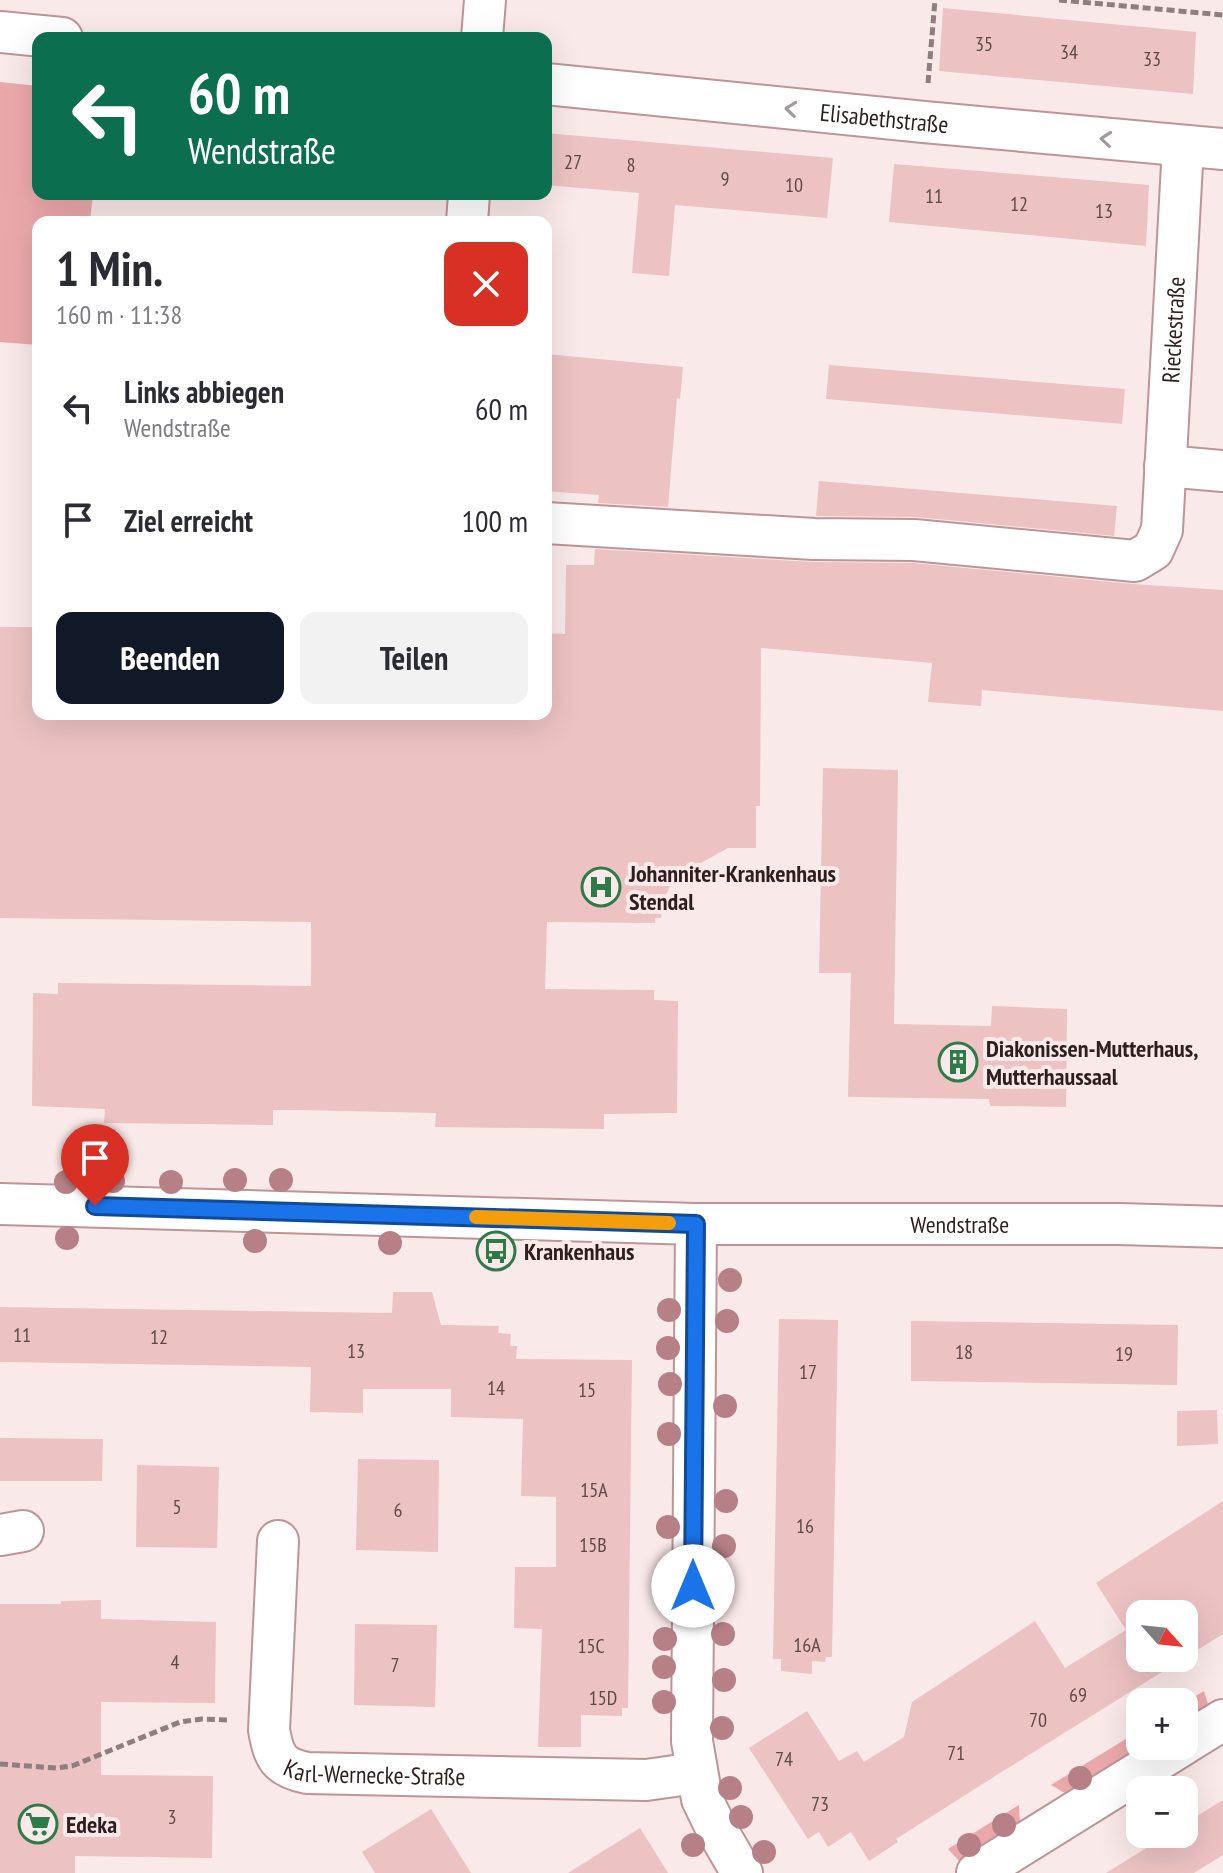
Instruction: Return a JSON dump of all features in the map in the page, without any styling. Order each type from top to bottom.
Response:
[{"type":"street","points":[[482,32],[485,0]]},
{"type":"street","points":[[0,32],[32,35]]},
{"type":"street","name":"Elisabethstraße","points":[[552,85],[1223,149]]},
{"type":"street","name":"Rieckestraße","points":[[552,523],[814,539],[914,540],[1135,561],[1153,550],[1162,530],[1183,146]]},
{"type":"street","points":[[1165,466],[1223,471]]},
{"type":"street","name":"Wendstraße","points":[[0,1204],[696,1224],[1119,1224],[1223,1227]]},
{"type":"street","points":[[696,1224],[692,1706],[696,1773],[702,1799],[742,1873]]},
{"type":"street","name":"Karl-Wernecke-Straße","points":[[278,1541],[270,1722],[273,1753],[288,1769],[307,1773],[646,1780],[696,1773]]},
{"type":"street","points":[[1198,1735],[1223,1720]]},
{"type":"street","points":[[977,1873],[1158,1760]]},
{"type":"path","points":[[924,122],[935,0]]},
{"type":"path","points":[[1059,0],[1223,15]]},
{"type":"path","points":[[0,1764],[56,1768],[72,1766],[180,1722],[202,1719],[270,1722]]},
{"type":"shaded area","points":[[0,82],[32,85],[32,200],[92,200],[91,216],[32,216],[32,345],[0,342]]},
{"type":"shaded area","points":[[1204,1691],[1209,1707],[1198,1714],[1198,1695]]},
{"type":"shaded area","points":[[1126,1739],[1126,1758],[1068,1795],[1051,1785]]},
{"type":"shaded area","points":[[1019,1805],[1020,1825],[960,1862],[948,1849]]},
{"type":"building","points":[[943,8],[1196,32],[1193,94],[939,71]]},
{"type":"building","points":[[552,134],[833,158],[827,218],[675,205],[669,276],[632,273],[639,193],[552,186]]},
{"type":"building","points":[[894,164],[1149,185],[1146,246],[889,222]]},
{"type":"building","points":[[552,355],[683,367],[680,399],[677,398],[668,507],[598,503],[599,495],[552,491]]},
{"type":"building","points":[[829,365],[1125,389],[1122,424],[826,399]]},
{"type":"building","points":[[819,481],[1117,506],[1114,536],[916,517],[816,516]]},
{"type":"building","points":[[595,549],[813,562],[913,563],[1223,590],[1223,711],[982,690],[981,706],[928,702],[932,663],[761,648],[760,806],[756,806],[756,848],[728,848],[674,878],[663,901],[661,918],[655,918],[655,923],[547,922],[545,989],[654,990],[654,1000],[678,1001],[677,1113],[604,1114],[604,1129],[435,1127],[436,1113],[297,1110],[273,1110],[273,1125],[104,1123],[105,1109],[32,1106],[33,993],[58,994],[58,983],[311,986],[311,922],[0,918],[0,627],[32,627],[32,720],[552,720],[552,633],[565,634],[566,565],[594,565]]},
{"type":"building","points":[[823,768],[898,770],[894,1024],[991,1026],[992,1006],[1067,1009],[1066,1107],[990,1106],[989,1099],[848,1097],[851,973],[819,973]]},
{"type":"building","points":[[393,1292],[432,1292],[441,1325],[499,1326],[498,1333],[511,1334],[510,1346],[517,1346],[516,1359],[632,1360],[628,1708],[622,1708],[622,1716],[581,1715],[581,1747],[538,1747],[542,1629],[514,1628],[515,1567],[556,1567],[556,1497],[521,1496],[523,1419],[451,1417],[451,1389],[363,1389],[363,1413],[310,1412],[311,1367],[0,1362],[0,1307],[392,1313]]},
{"type":"building","points":[[779,1319],[838,1320],[832,1657],[826,1657],[825,1662],[812,1661],[812,1674],[781,1671],[781,1659],[773,1659]]},
{"type":"building","points":[[911,1321],[1178,1325],[1177,1385],[911,1381]]},
{"type":"building","points":[[1217,1410],[1218,1444],[1177,1446],[1177,1411]]},
{"type":"building","points":[[0,1438],[103,1439],[102,1481],[0,1481]]},
{"type":"building","points":[[358,1459],[439,1460],[438,1552],[356,1550]]},
{"type":"building","points":[[137,1465],[219,1467],[217,1548],[136,1547]]},
{"type":"building","points":[[1223,1501],[1223,1634],[1198,1650],[1198,1600],[1126,1600],[1126,1630],[1096,1583]]},
{"type":"building","points":[[101,1600],[101,1619],[216,1622],[215,1703],[101,1702],[101,1775],[213,1776],[212,1858],[75,1856],[75,1873],[0,1873],[0,1604],[61,1604],[61,1601]]},
{"type":"building","points":[[1035,1621],[1065,1668],[1126,1630],[1126,1672],[1162,1672],[1136,1688],[1126,1688],[1126,1694],[896,1839],[898,1842],[869,1861],[851,1832],[828,1847],[819,1832],[808,1839],[749,1748],[807,1711],[839,1761],[857,1751],[864,1762],[904,1737],[912,1702]]},
{"type":"building","points":[[355,1624],[437,1625],[435,1707],[354,1705]]},
{"type":"building","points":[[1223,1800],[1223,1855],[1194,1873],[1106,1873],[1146,1848],[1198,1848],[1198,1815]]},
{"type":"building","points":[[431,1809],[471,1873],[375,1873],[362,1852]]},
{"type":"building","points":[[640,1828],[668,1873],[568,1873]]},
{"type":"slow traffic","points":[[476,1217],[669,1223]]},
{"type":"place","name":"Johanniter-Krankenhaus Stendal","points":[[601,887]]},
{"type":"place","name":"Diakonissen-Mutterhaus, Mutterhaussaal","points":[[958,1062]]},
{"type":"place","name":"Krankenhaus","points":[[496,1251]]},
{"type":"place","name":"Edeka","points":[[38,1824]]},
{"type":"route","points":[[95,1206],[696,1224],[693,1586]]}]
